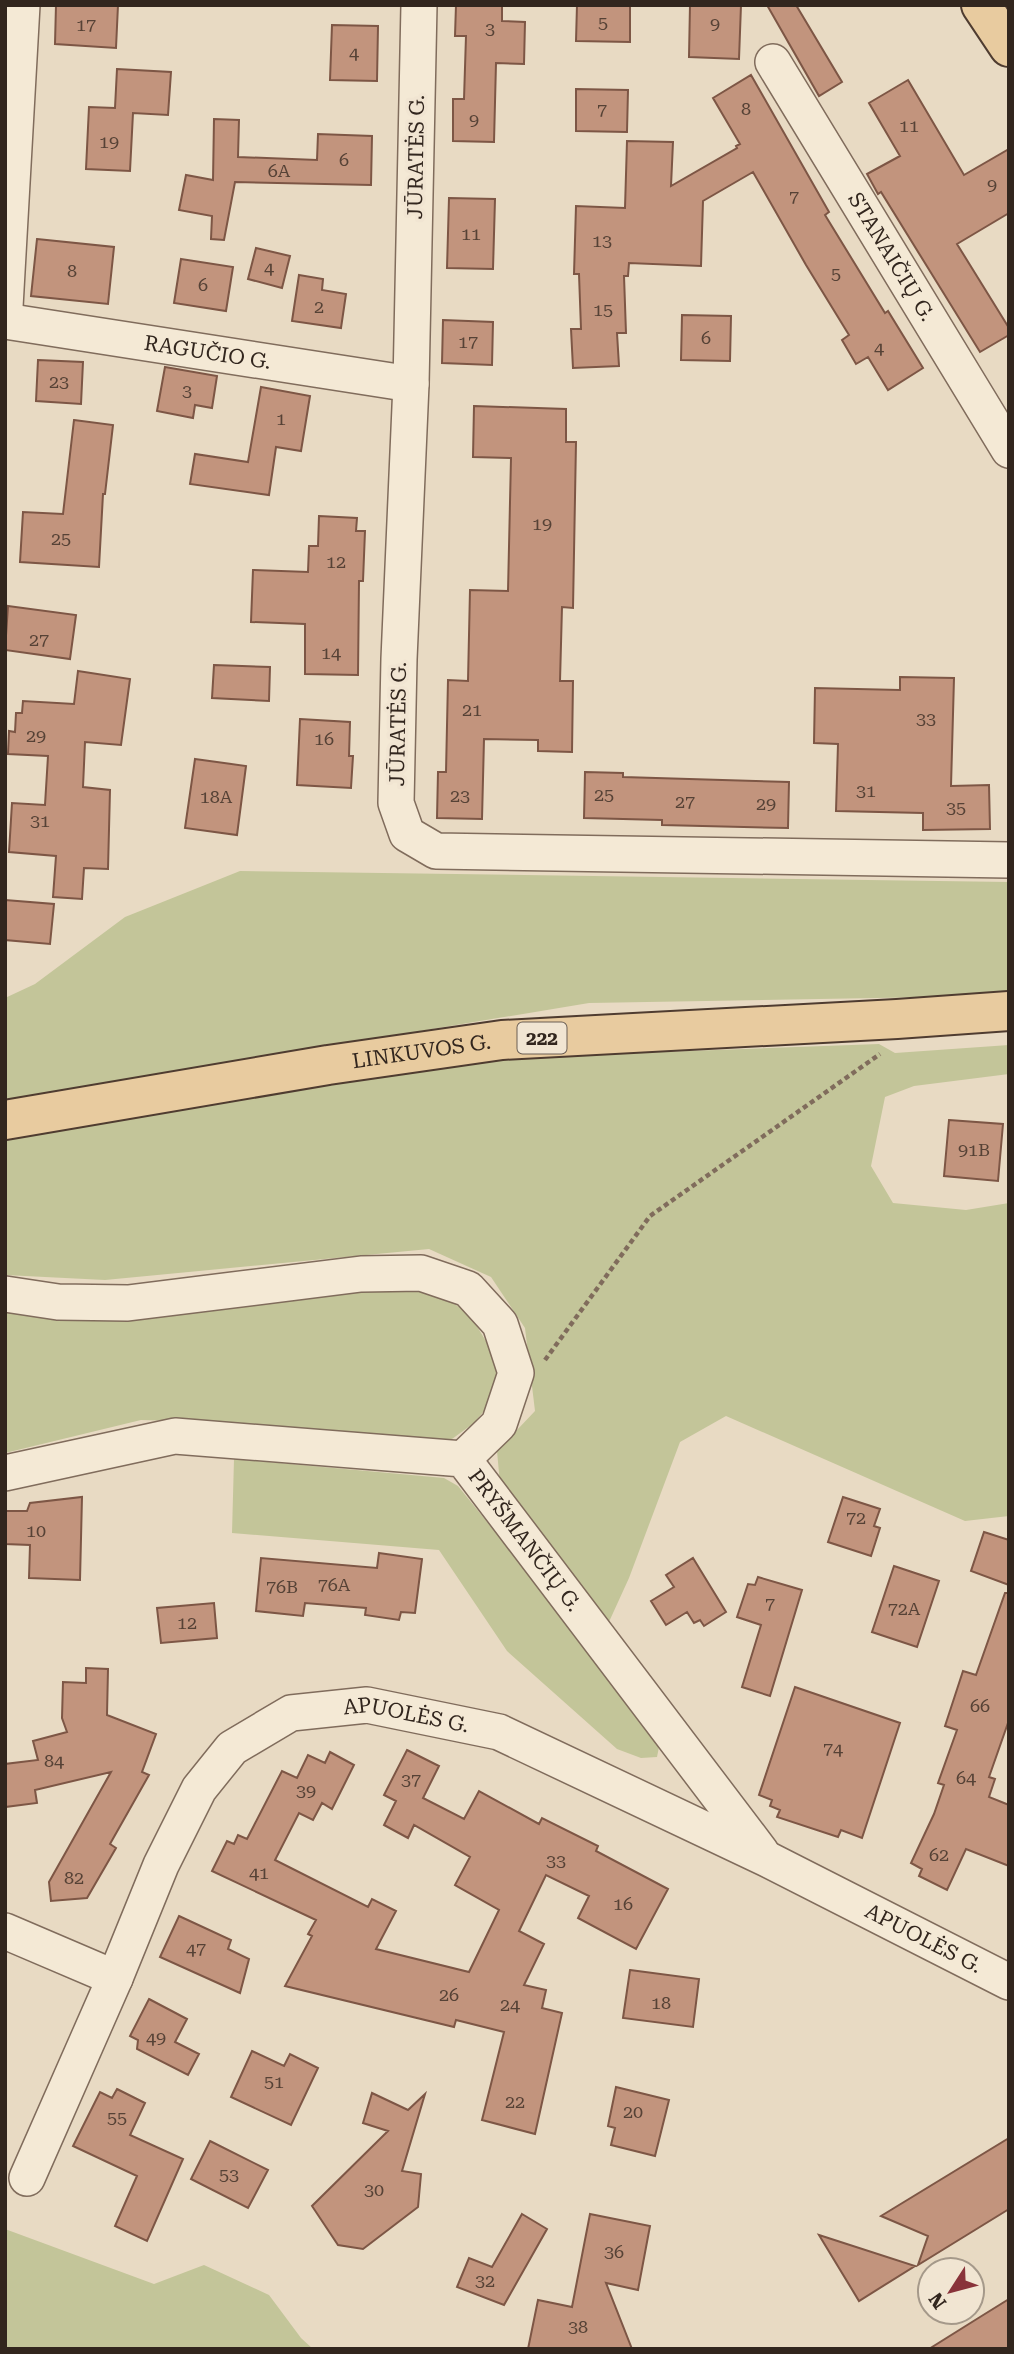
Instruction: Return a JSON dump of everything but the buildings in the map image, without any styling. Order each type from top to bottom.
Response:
[{"type":"main road","points":[[981,5],[1009,47]]},
{"type":"main road","name":"LINKUVOS G.","points":[[5,1121],[328,1065],[502,1040],[1009,1011]]},
{"type":"street","points":[[5,307],[12,65],[22,5]]},
{"type":"street","name":"JŪRATĖS G.","points":[[419,5],[411,384],[399,659],[396,803],[407,834],[436,851],[1009,860]]},
{"type":"street","name":"STANAIČIŲ G.","points":[[773,62],[1009,450]]},
{"type":"street","name":"RAGUČIO G.","points":[[5,321],[411,384]]},
{"type":"street","points":[[5,1294],[58,1302],[128,1303],[361,1273],[421,1273],[468,1289],[500,1324],[516,1373],[499,1424],[463,1459]]},
{"type":"street","name":"PRYŠMANČIŲ G.","points":[[5,1473],[175,1436],[463,1459],[765,1858]]},
{"type":"street","name":"APUOLĖS G.","points":[[27,2178],[115,1979],[161,1865],[199,1789],[232,1748],[291,1713],[368,1705],[499,1732],[765,1858],[1009,1982]]},
{"type":"street","points":[[5,1931],[115,1979]]},
{"type":"path","points":[[539,1369],[650,1216],[882,1053]]},
{"type":"green space","points":[[240,871],[1009,882],[1009,993],[991,996],[589,1003],[5,1100],[5,998],[35,984],[125,917]]},
{"type":"green space","points":[[879,1044],[895,1053],[1009,1045],[1009,1074],[914,1086],[885,1097],[871,1166],[893,1203],[966,1210],[1009,1203],[1009,1516],[965,1521],[726,1416],[680,1442],[629,1578],[608,1624],[500,1484],[497,1451],[535,1411],[525,1328],[491,1277],[429,1249],[105,1280],[5,1275],[5,1138],[493,1058]]},
{"type":"green space","points":[[423,1285],[469,1313],[496,1358],[498,1394],[474,1423],[452,1439],[418,1439],[211,1422],[141,1420],[5,1453],[5,1310],[278,1302]]},
{"type":"green space","points":[[234,1459],[444,1478],[458,1486],[661,1737],[657,1757],[641,1758],[617,1749],[507,1651],[439,1550],[232,1533]]},
{"type":"green space","points":[[5,2229],[154,2284],[204,2265],[269,2295],[301,2338],[313,2349],[5,2349]]}]
